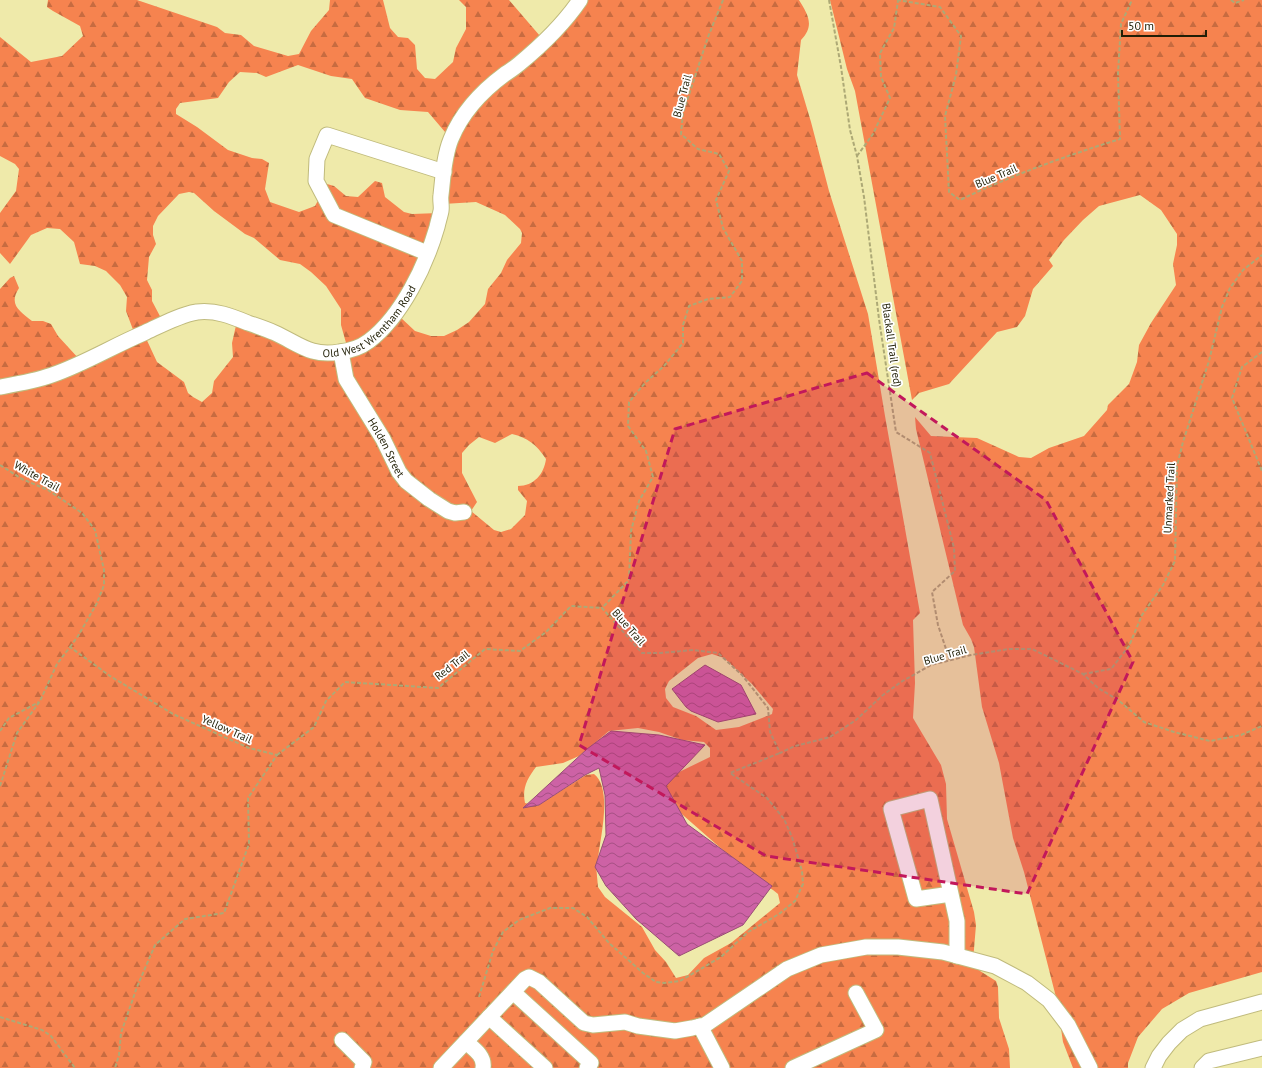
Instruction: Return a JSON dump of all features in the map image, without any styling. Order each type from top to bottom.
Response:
[{"type":"street","name":"Old West Wrentham Road","points":[[0,387],[52,375],[75,366],[122,342],[166,323],[188,314],[199,312],[219,312],[237,318],[274,332],[310,351],[323,354],[341,352],[370,341],[390,320],[402,304],[423,264],[434,236],[441,211],[440,197],[446,155],[450,141],[463,116],[478,98],[540,46],[572,13],[580,0]]},
{"type":"street","points":[[427,253],[334,215],[316,181],[317,159],[327,135],[444,172]]},
{"type":"street","name":"Holden Street","points":[[341,352],[346,379],[383,439],[399,472],[406,481],[429,499],[448,511],[455,513],[464,512]]},
{"type":"street","points":[[951,894],[916,899],[891,809],[930,799],[957,921],[957,956]]},
{"type":"street","points":[[441,1068],[525,979],[529,977],[539,982],[584,1023],[593,1025],[625,1022],[638,1026],[674,1031],[705,1025],[787,969],[822,955],[866,947],[898,947],[944,952],[995,966],[1027,983],[1049,1000],[1068,1025],[1090,1068]]},
{"type":"street","points":[[513,992],[591,1063],[587,1068]]},
{"type":"street","points":[[793,1068],[876,1030],[856,993]]},
{"type":"street","points":[[1153,1068],[1159,1056],[1182,1030],[1200,1019],[1262,1002]]},
{"type":"street","points":[[489,1017],[545,1068]]},
{"type":"street","points":[[700,1026],[722,1068]]},
{"type":"street","points":[[342,1040],[364,1062],[362,1068]]},
{"type":"street","points":[[466,1042],[481,1056],[484,1063],[483,1068]]},
{"type":"street","points":[[1202,1068],[1209,1061],[1262,1048]]},
{"type":"path","name":"Blue Trail","points":[[723,0],[708,37],[683,114],[681,134],[698,149],[719,154],[729,171],[716,200],[723,228],[742,261],[742,281],[730,297],[708,299],[689,306],[683,325],[683,343],[664,366],[645,382],[629,402],[628,426],[646,451],[653,477],[639,501],[631,531],[629,580],[602,608],[642,653],[693,650],[718,653],[742,675],[768,708],[770,732],[780,753],[795,746],[830,737],[856,720],[883,695],[901,682],[931,665],[971,655],[1009,649],[1032,649],[1083,674],[1098,688],[1118,700],[1144,722],[1174,732],[1210,741],[1241,734],[1262,726]]},
{"type":"path","name":"Blackall Trail (red)","points":[[829,0],[850,130],[857,156],[864,197],[879,319],[896,432],[930,453],[954,548],[955,571],[932,592],[938,625],[950,661]]},
{"type":"path","name":"Blue Trail","points":[[897,0],[940,7],[961,36],[956,75],[945,116],[949,192],[960,200],[994,184],[1079,152],[1120,139],[1118,73],[1121,24],[1132,0]]},
{"type":"path","points":[[857,156],[873,134],[890,98],[881,77],[880,53],[894,28],[897,0]]},
{"type":"path","points":[[1230,0],[1235,3],[1244,0]]},
{"type":"path","name":"Unmarked Trail","points":[[1083,674],[1111,669],[1129,646],[1142,615],[1163,585],[1175,561],[1178,466],[1183,442],[1210,361],[1222,307],[1227,294],[1243,270],[1262,255]]},
{"type":"path","points":[[1262,352],[1242,367],[1232,398],[1262,471]]},
{"type":"path","name":"White Trail","points":[[0,465],[22,479],[48,490],[82,513],[95,530],[104,570],[104,585],[97,603],[70,647]]},
{"type":"path","name":"Red Trail","points":[[277,754],[314,728],[326,701],[345,682],[438,688],[485,649],[520,651],[546,632],[571,606],[602,608]]},
{"type":"path","points":[[0,786],[17,733],[40,702],[57,664],[70,647]]},
{"type":"path","name":"Yellow Trail","points":[[70,647],[110,676],[173,714],[249,748],[277,754]]},
{"type":"path","points":[[0,730],[9,718],[40,702]]},
{"type":"path","points":[[479,997],[493,951],[503,932],[519,920],[550,908],[573,908],[587,917],[609,943],[643,973],[656,982],[664,983],[680,981],[721,957],[748,932],[779,914],[795,901],[803,884],[802,872],[792,837],[784,819],[767,798],[730,773],[780,753]]},
{"type":"path","points":[[115,1068],[119,1055],[121,1033],[137,987],[155,945],[185,919],[224,914],[249,844],[248,798],[277,754]]},
{"type":"path","points":[[0,1017],[42,1030],[51,1036],[74,1068]]},
{"type":"highlighted area","points":[[867,373],[1046,500],[1133,662],[1027,894],[766,856],[579,745],[675,429]]},
{"type":"green space","points":[[48,0],[137,0],[217,27],[225,33],[241,35],[254,46],[288,56],[299,54],[311,31],[329,10],[330,0],[383,0],[390,28],[398,37],[408,38],[415,45],[417,69],[425,78],[435,79],[453,62],[456,48],[466,29],[466,7],[459,0],[509,0],[540,36],[582,0],[799,0],[809,20],[809,25],[808,30],[801,40],[797,75],[829,191],[868,314],[920,613],[913,620],[915,683],[913,718],[941,765],[946,784],[947,819],[974,912],[976,925],[973,961],[980,971],[996,981],[998,987],[999,1018],[1009,1049],[1010,1068],[0,1068],[0,289],[10,278],[14,276],[19,288],[16,294],[15,303],[20,311],[32,321],[43,321],[51,324],[58,336],[80,360],[135,335],[126,311],[127,297],[120,285],[106,271],[95,266],[80,264],[74,242],[60,229],[47,228],[31,235],[10,264],[0,253],[0,213],[16,191],[19,169],[15,164],[0,156],[0,37],[31,62],[62,56],[83,36],[80,26],[47,7]],"holes":[[[298,65],[331,76],[352,79],[365,98],[400,110],[428,112],[451,139],[443,204],[476,202],[505,215],[520,229],[522,233],[521,243],[507,260],[501,273],[488,289],[485,304],[469,322],[444,336],[431,336],[415,331],[399,316],[439,213],[412,214],[404,212],[385,197],[382,183],[375,181],[358,197],[346,196],[334,186],[327,184],[315,206],[299,212],[270,202],[265,189],[269,163],[262,159],[252,158],[228,150],[197,127],[176,114],[176,109],[180,103],[218,98],[229,82],[240,72],[257,73],[266,77]],[[189,192],[194,193],[214,211],[245,234],[254,238],[280,260],[300,264],[311,272],[326,286],[341,309],[341,325],[348,350],[308,345],[237,321],[232,343],[233,357],[214,381],[212,393],[202,402],[188,393],[184,382],[157,362],[144,334],[162,320],[152,301],[152,290],[147,280],[149,257],[156,244],[153,235],[153,226],[158,216],[179,194]],[[512,434],[531,442],[539,449],[546,459],[543,470],[537,478],[529,484],[518,486],[518,490],[527,501],[525,515],[511,529],[501,532],[494,530],[471,511],[477,502],[462,473],[462,453],[469,445],[479,437],[495,443]],[[712,654],[724,658],[752,684],[773,709],[772,714],[739,727],[716,730],[696,716],[673,707],[666,698],[665,689],[669,681],[698,658]],[[638,728],[659,732],[682,740],[704,742],[710,748],[710,757],[675,774],[664,790],[676,809],[757,880],[778,894],[780,903],[731,943],[704,958],[688,975],[676,978],[666,962],[655,950],[642,927],[605,897],[598,887],[596,865],[603,827],[604,802],[600,781],[594,774],[586,775],[537,806],[525,803],[524,793],[526,784],[536,767],[563,763],[579,756],[609,731]]]},
{"type":"green space","points":[[830,0],[1262,0],[1262,972],[1189,993],[1162,1009],[1138,1037],[1128,1063],[1128,1068],[1073,1068],[1063,1042],[1057,1001],[1024,872],[1013,838],[999,763],[982,707],[974,647],[963,625],[916,429],[915,417],[931,436],[977,438],[1019,457],[1031,458],[1049,448],[1084,436],[1107,410],[1108,405],[1129,384],[1137,362],[1139,345],[1151,323],[1176,285],[1173,264],[1177,245],[1177,234],[1161,210],[1140,195],[1099,206],[1064,240],[1049,260],[1053,266],[1033,289],[1025,316],[1017,327],[997,332],[949,384],[919,393],[912,400],[855,91],[847,69]]},
{"type":"water","points":[[705,665],[741,685],[756,714],[718,722],[691,711],[686,707],[672,689]]},
{"type":"water","points":[[611,731],[659,735],[705,745],[666,786],[687,824],[772,886],[743,925],[679,956],[636,919],[606,886],[595,867],[606,835],[605,795],[599,768],[585,775],[539,805],[523,808],[587,749]]}]
